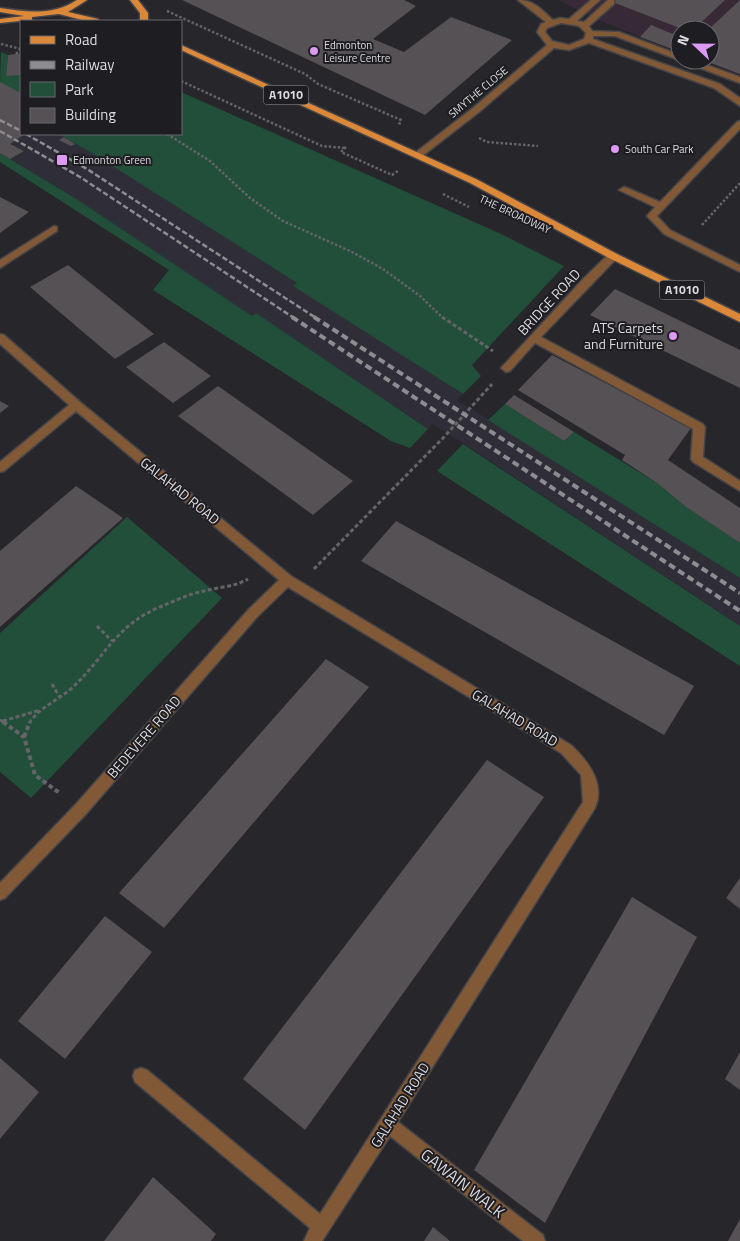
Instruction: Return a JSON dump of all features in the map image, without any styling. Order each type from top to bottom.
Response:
[{"type":"main road","points":[[0,22],[60,12],[84,0]]},
{"type":"main road","points":[[134,0],[144,13],[144,20]]},
{"type":"main road","points":[[0,10],[38,16]]},
{"type":"main road","points":[[60,12],[91,20]]},
{"type":"main road","name":"THE BROADWAY","points":[[182,47],[473,181],[613,256]]},
{"type":"main road","name":"A1010","points":[[613,256],[740,318]]},
{"type":"street","points":[[522,0],[551,22]]},
{"type":"street","points":[[596,0],[572,21],[551,22],[544,26],[541,32],[543,38],[552,45],[566,48],[577,47],[611,2]]},
{"type":"street","points":[[572,21],[587,33],[717,86],[734,96],[740,103]]},
{"type":"street","points":[[587,33],[616,34],[670,54]]},
{"type":"street","name":"SMYTHE CLOSE","points":[[418,155],[476,110],[552,45]]},
{"type":"street","points":[[712,70],[740,80]]},
{"type":"street","points":[[740,118],[738,126],[652,216],[667,232],[740,269]]},
{"type":"street","points":[[624,190],[661,206]]},
{"type":"street","points":[[0,266],[54,229]]},
{"type":"street","name":"BRIDGE ROAD","points":[[506,368],[613,256]]},
{"type":"street","name":"GALAHAD ROAD","points":[[0,338],[76,405],[287,580],[566,749],[583,765],[591,781],[590,803],[312,1241]]},
{"type":"street","points":[[534,338],[699,427],[697,459],[740,487]]},
{"type":"street","points":[[0,468],[76,405]]},
{"type":"street","name":"BEDEVERE ROAD","points":[[0,893],[81,809],[253,613],[287,580]]},
{"type":"street","points":[[141,1076],[322,1227]]},
{"type":"street","name":"GAWAIN WALK","points":[[388,1124],[537,1241]]},
{"type":"path","points":[[163,9],[178,18],[305,74],[318,84],[401,120],[391,142]]},
{"type":"path","points":[[0,44],[20,49]]},
{"type":"path","points":[[16,54],[20,50]]},
{"type":"path","points":[[182,81],[322,146],[346,148]]},
{"type":"path","points":[[168,135],[210,161],[250,198],[283,221],[352,252],[383,269],[420,296],[449,323],[488,348],[514,360]]},
{"type":"path","points":[[479,138],[487,142],[538,146]]},
{"type":"path","points":[[340,152],[392,175],[397,171]]},
{"type":"path","points":[[389,167],[405,175]]},
{"type":"path","points":[[698,230],[740,183]]},
{"type":"path","name":"THE BROADWAY","points":[[437,190],[476,210]]},
{"type":"path","points":[[287,580],[304,576],[312,571],[474,404]]},
{"type":"path","points":[[24,737],[30,722],[40,710],[73,687],[112,641],[137,619],[158,608],[202,591],[242,583],[254,576]]},
{"type":"path","points":[[97,626],[112,641]]},
{"type":"path","points":[[52,684],[59,696]]},
{"type":"path","points":[[1,720],[40,710]]},
{"type":"path","points":[[1,720],[24,737],[35,774],[81,809]]},
{"type":"shaded area","points":[[558,0],[740,0],[740,75],[720,67],[720,20],[670,20],[670,48],[608,24]]},
{"type":"shaded area","points":[[0,82],[20,92],[20,135],[61,135],[95,155],[297,283],[294,286],[463,394],[457,400],[740,578],[740,626],[463,443],[432,424],[428,429],[256,313],[252,316],[78,200],[0,153]]},
{"type":"green space","points":[[1,52],[8,55],[6,75],[20,75],[20,93],[0,83]]},
{"type":"green space","points":[[182,92],[499,233],[564,266],[472,365],[481,376],[463,394],[293,286],[297,283],[61,135],[182,135]]},
{"type":"green space","points":[[0,153],[78,200],[252,316],[256,313],[428,429],[410,448],[391,441],[153,290],[169,270],[0,162]]},
{"type":"green space","points":[[505,404],[564,441],[574,432],[657,483],[686,507],[740,543],[740,578],[488,420]]},
{"type":"green space","points":[[463,444],[740,626],[740,666],[437,471]]},
{"type":"green space","points":[[127,517],[222,598],[31,798],[0,772],[0,633]]},
{"type":"building","points":[[182,0],[404,0],[416,6],[373,39],[404,52],[451,17],[512,40],[425,115]]},
{"type":"building","points":[[607,0],[725,0],[704,20],[670,20],[670,24]]},
{"type":"building","points":[[740,0],[740,74],[720,66],[719,20]]},
{"type":"building","points":[[651,25],[670,33],[670,48],[640,37]]},
{"type":"building","points":[[20,54],[20,75],[6,76],[8,55]]},
{"type":"building","points":[[0,82],[20,92],[20,135],[24,135],[10,144],[24,151],[10,159],[0,153]]},
{"type":"building","points":[[64,137],[75,144],[71,146],[59,140]]},
{"type":"building","points":[[0,197],[29,212],[0,233]]},
{"type":"building","points":[[68,265],[154,334],[115,359],[30,287]]},
{"type":"building","points":[[615,289],[740,350],[740,388],[590,315]]},
{"type":"building","points":[[164,342],[211,376],[173,403],[126,367]]},
{"type":"building","points":[[552,355],[691,428],[668,460],[740,508],[740,543],[686,507],[657,483],[622,460],[625,455],[518,390]]},
{"type":"building","points":[[218,386],[353,481],[313,515],[178,416]]},
{"type":"building","points":[[514,395],[574,432],[564,441],[505,404]]},
{"type":"building","points":[[0,401],[9,406],[0,413]]},
{"type":"building","points":[[76,486],[123,518],[0,627],[0,551]]},
{"type":"building","points":[[396,521],[694,686],[664,735],[361,561]]},
{"type":"building","points":[[326,659],[369,687],[164,928],[119,893]]},
{"type":"building","points":[[487,760],[544,797],[305,1130],[243,1079]]},
{"type":"building","points":[[740,878],[740,909],[726,898]]},
{"type":"building","points":[[632,897],[697,937],[545,1223],[474,1170]]},
{"type":"building","points":[[105,916],[152,952],[65,1059],[18,1021]]},
{"type":"building","points":[[740,1052],[740,1090],[725,1079]]},
{"type":"building","points":[[0,1058],[39,1092],[0,1139]]},
{"type":"building","points":[[153,1177],[216,1234],[211,1241],[104,1241]]},
{"type":"building","points":[[740,1219],[740,1241],[728,1241]]},
{"type":"building","points":[[433,1227],[450,1241],[424,1241]]},
{"type":"railway","points":[[0,120],[20,130]]},
{"type":"railway","points":[[0,131],[80,177],[294,318]]},
{"type":"railway","points":[[28,135],[87,169],[316,318]]},
{"type":"railway","points":[[292,317],[740,611]]},
{"type":"railway","points":[[314,317],[740,593]]},
{"type":"place","name":"Edmonton Leisure Centre","points":[[314,51]]},
{"type":"place","name":"South Car Park","points":[[615,149]]},
{"type":"place","name":"Edmonton Green","points":[[62,160]]},
{"type":"place","name":"ATS Carpets and Furniture","points":[[673,336]]}]
